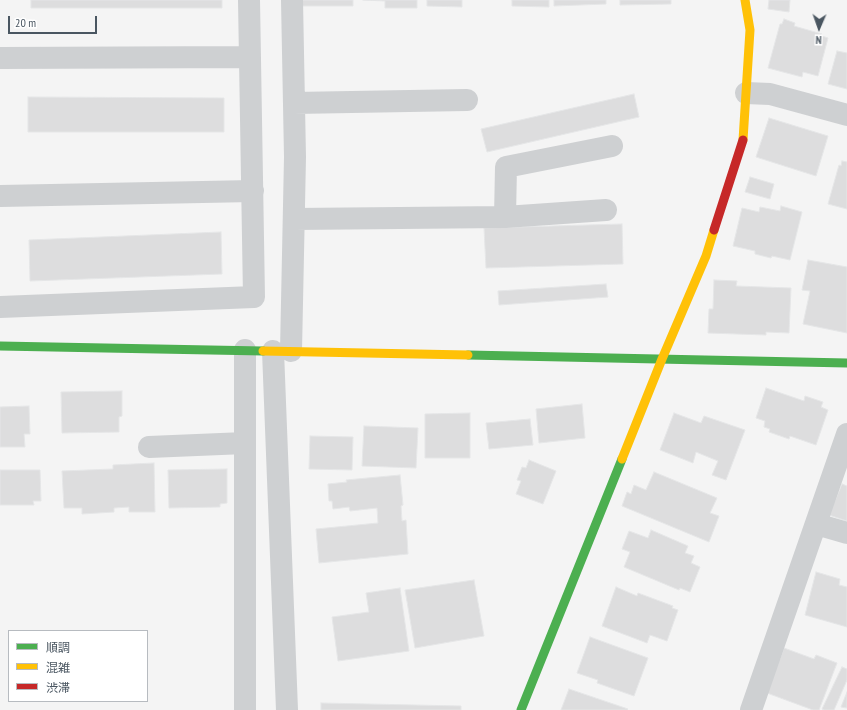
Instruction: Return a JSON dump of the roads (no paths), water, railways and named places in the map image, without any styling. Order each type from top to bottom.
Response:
[{"type":"street","points":[[0,307],[254,297],[249,0]]},
{"type":"street","points":[[287,710],[282,351],[294,219],[296,157],[292,0]]},
{"type":"street","points":[[522,710],[554,626],[662,359],[706,256],[743,140],[750,30],[745,0]]},
{"type":"street","points":[[0,58],[250,58]]},
{"type":"street","points":[[746,93],[770,94],[847,115]]},
{"type":"street","points":[[294,103],[467,100]]},
{"type":"street","points":[[505,217],[506,167],[612,146]]},
{"type":"street","points":[[0,196],[253,191]]},
{"type":"street","points":[[294,219],[505,217],[606,210]]},
{"type":"street","points":[[0,346],[847,363]]},
{"type":"street","points":[[245,350],[245,710]]},
{"type":"street","points":[[751,710],[847,434]]},
{"type":"street","points":[[149,447],[245,443]]},
{"type":"street","points":[[816,524],[847,534]]}]
